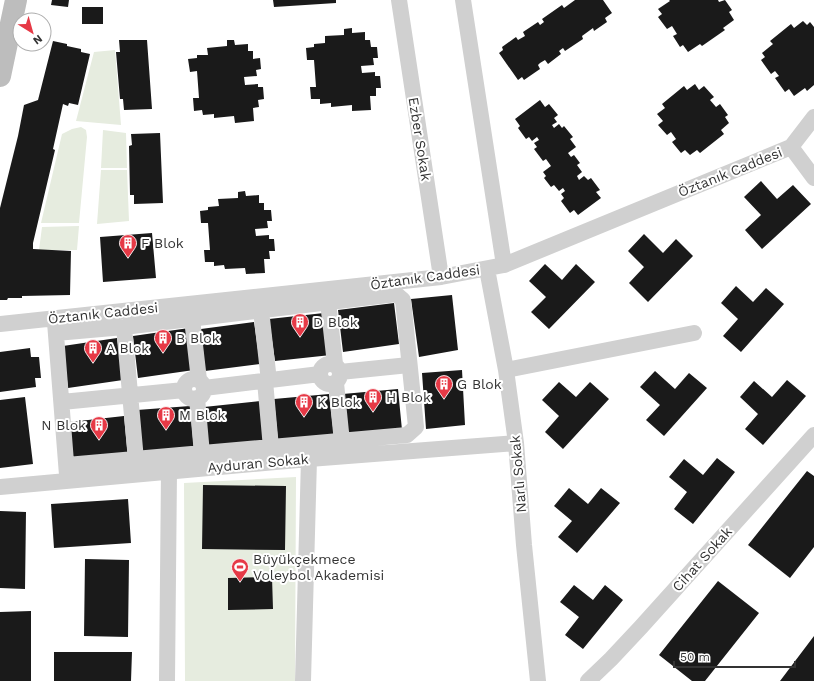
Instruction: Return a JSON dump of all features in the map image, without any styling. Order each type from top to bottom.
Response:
[{"type":"main road","points":[[0,76],[16,0]]},
{"type":"street","name":"Ezber Sokak","points":[[399,0],[441,277]]},
{"type":"street","points":[[463,0],[504,265]]},
{"type":"street","name":"Öztanık Caddesi","points":[[0,324],[56,326],[441,277],[504,265],[791,147],[814,117]]},
{"type":"street","points":[[791,147],[814,178]]},
{"type":"street","name":"Narlı Sokak","points":[[487,269],[506,370],[516,443],[524,546],[538,681]]},
{"type":"street","points":[[396,294],[403,300],[416,427],[408,435],[136,460],[67,473],[56,326],[124,327],[396,294]]},
{"type":"street","points":[[328,302],[337,373],[342,442]]},
{"type":"street","points":[[261,310],[271,448]]},
{"type":"street","points":[[192,318],[196,389],[202,454]]},
{"type":"street","points":[[124,327],[136,460]]},
{"type":"street","points":[[506,370],[694,333]]},
{"type":"street","points":[[62,402],[196,389],[320,374],[322,381],[329,384],[337,373],[409,364]]},
{"type":"street","name":"Cihat Sokak","points":[[588,681],[641,627],[814,435]]},
{"type":"street","name":"Ayduran Sokak","points":[[0,487],[67,473],[168,471],[516,443]]},
{"type":"street","points":[[303,681],[309,459]]},
{"type":"street","points":[[167,681],[168,471]]},
{"type":"shaded area","points":[[115,50],[121,125],[76,121],[94,52]]},
{"type":"shaded area","points":[[81,127],[86,130],[87,137],[79,223],[41,223],[62,134],[72,129]]},
{"type":"shaded area","points":[[103,130],[126,133],[127,168],[101,168]]},
{"type":"shaded area","points":[[101,170],[127,170],[129,221],[97,224]]},
{"type":"shaded area","points":[[79,226],[77,250],[39,250],[42,227]]},
{"type":"shaded area","name":"Büyükçekmece Voleybol Akademisi","points":[[296,477],[295,681],[185,681],[184,483]]},
{"type":"building","points":[[52,0],[69,0],[68,7],[51,5]]},
{"type":"building","points":[[273,0],[336,0],[336,3],[274,7]]},
{"type":"building","points":[[575,0],[603,0],[612,13],[605,18],[607,22],[594,31],[593,28],[582,36],[583,39],[565,51],[563,48],[559,51],[561,54],[548,64],[545,60],[540,63],[538,65],[540,69],[524,80],[522,77],[518,80],[499,53],[503,50],[502,47],[516,37],[518,40],[525,36],[523,32],[538,22],[540,25],[544,22],[542,19],[562,5],[564,8]]},
{"type":"building","points":[[669,0],[718,0],[719,2],[725,0],[732,10],[729,12],[734,20],[723,28],[725,30],[702,46],[700,44],[688,52],[683,45],[680,47],[673,36],[677,34],[672,26],[667,29],[658,17],[662,14],[658,9],[670,1]]},
{"type":"building","points":[[82,7],[103,7],[103,24],[82,24]]},
{"type":"building","points":[[803,21],[807,25],[810,22],[814,27],[814,85],[807,91],[805,88],[794,96],[789,89],[785,92],[775,78],[779,76],[775,71],[771,74],[761,60],[765,57],[762,53],[773,44],[770,41],[791,24],[794,28]]},
{"type":"building","points":[[352,28],[352,33],[365,32],[365,40],[370,40],[371,47],[377,47],[378,58],[373,58],[374,65],[361,66],[362,73],[375,72],[375,76],[380,76],[381,88],[376,88],[376,96],[370,96],[371,110],[352,111],[352,105],[331,107],[331,103],[320,104],[320,99],[311,99],[310,87],[316,87],[314,60],[307,60],[306,48],[314,47],[314,44],[325,43],[325,36],[344,35],[344,29]]},
{"type":"building","points":[[119,40],[147,40],[152,109],[124,110],[123,99],[120,99],[116,52],[120,52]]},
{"type":"building","points":[[227,40],[234,40],[235,45],[248,44],[248,51],[253,51],[253,59],[260,58],[261,69],[256,70],[257,76],[244,77],[245,85],[258,84],[258,87],[263,87],[264,99],[258,100],[259,107],[253,108],[254,121],[235,123],[234,116],[214,118],[214,114],[203,115],[202,110],[194,111],[193,98],[199,98],[197,71],[190,72],[188,59],[197,58],[197,55],[208,55],[207,48],[227,46]]},
{"type":"building","points":[[53,41],[67,44],[67,46],[81,49],[81,52],[90,54],[78,105],[69,103],[68,106],[63,104],[53,149],[55,150],[33,243],[33,249],[71,251],[70,295],[22,296],[22,298],[8,298],[7,300],[0,300],[0,208],[24,105],[38,100],[50,52],[52,52]]},
{"type":"building","points":[[695,84],[699,90],[704,86],[714,97],[710,100],[716,107],[720,104],[728,115],[725,117],[729,123],[721,130],[724,134],[700,153],[697,150],[690,155],[685,150],[681,153],[672,142],[676,139],[671,132],[667,135],[658,125],[663,121],[657,114],[665,108],[662,104],[684,86],[687,90]]},
{"type":"building","points":[[540,100],[545,107],[549,104],[558,115],[554,118],[557,122],[552,125],[554,128],[559,124],[562,128],[564,126],[573,137],[570,139],[576,147],[568,153],[571,157],[574,155],[580,163],[577,165],[582,172],[577,176],[579,180],[584,176],[588,180],[591,178],[600,190],[596,192],[601,198],[578,215],[574,210],[570,213],[561,201],[564,198],[561,194],[565,191],[563,188],[559,191],[554,185],[551,187],[544,178],[546,176],[543,172],[551,166],[546,159],[543,161],[534,149],[537,147],[534,143],[539,140],[537,137],[532,141],[529,137],[526,139],[518,128],[520,126],[515,119]]},
{"type":"building","points":[[160,133],[163,203],[134,204],[134,195],[130,195],[129,146],[132,145],[131,134]]},
{"type":"building","points":[[761,181],[777,199],[793,185],[811,204],[762,249],[745,230],[761,215],[744,197]]},
{"type":"building","points":[[245,191],[246,196],[259,195],[259,203],[264,203],[264,210],[271,210],[272,221],[267,221],[268,228],[255,229],[256,236],[269,235],[269,239],[274,239],[275,251],[269,251],[270,259],[264,259],[265,273],[246,274],[245,268],[225,269],[224,265],[214,266],[214,262],[205,262],[204,250],[210,250],[208,223],[201,223],[200,211],[208,210],[208,207],[219,206],[218,199],[238,198],[238,192]]},
{"type":"building","name":"F Blok","points":[[152,233],[156,278],[103,282],[100,237]]},
{"type":"building","points":[[644,234],[663,253],[676,239],[693,256],[648,302],[629,283],[644,267],[628,251]]},
{"type":"building","points":[[545,264],[562,280],[576,264],[595,282],[549,329],[531,312],[546,297],[529,281]]},
{"type":"building","points":[[736,286],[753,302],[766,288],[784,304],[741,352],[723,336],[738,319],[721,303]]},
{"type":"building","points":[[452,295],[458,350],[419,357],[411,299]]},
{"type":"building","points":[[394,303],[399,344],[343,352],[338,310]]},
{"type":"building","name":"D Blok","points":[[324,313],[331,355],[275,361],[269,319]]},
{"type":"building","points":[[254,322],[260,364],[205,371],[201,329]]},
{"type":"building","name":"B Blok","points":[[189,328],[194,370],[138,378],[133,336]]},
{"type":"building","name":"A Blok","points":[[117,338],[123,380],[68,388],[63,346]]},
{"type":"building","points":[[30,348],[31,357],[39,357],[41,378],[35,378],[36,387],[0,392],[0,352]]},
{"type":"building","name":"G Blok","points":[[462,370],[465,425],[426,429],[422,373]]},
{"type":"building","points":[[655,371],[675,389],[689,373],[707,388],[664,436],[646,420],[660,405],[640,387]]},
{"type":"building","points":[[787,380],[806,396],[763,445],[745,429],[758,414],[740,397],[754,381],[772,397]]},
{"type":"building","points":[[559,382],[576,397],[590,382],[609,399],[563,449],[545,432],[559,416],[542,400]]},
{"type":"building","name":"H Blok","points":[[398,389],[402,430],[347,436],[343,394]]},
{"type":"building","name":"K Blok","points":[[329,394],[334,436],[278,441],[274,399]]},
{"type":"building","points":[[25,397],[33,464],[0,468],[0,400]]},
{"type":"building","points":[[260,401],[264,442],[208,448],[204,407]]},
{"type":"building","name":"M Blok","points":[[190,406],[194,450],[141,454],[137,410]]},
{"type":"building","name":"N Blok","points":[[124,416],[128,458],[73,462],[70,422]]},
{"type":"building","points":[[717,458],[735,472],[693,524],[674,509],[687,492],[669,477],[684,459],[703,475]]},
{"type":"building","points":[[807,471],[814,476],[814,547],[790,578],[748,545]]},
{"type":"building","points":[[203,485],[286,486],[285,550],[202,549]]},
{"type":"building","points":[[569,488],[588,504],[601,488],[620,503],[577,553],[558,537],[572,521],[554,506]]},
{"type":"building","points":[[128,499],[131,543],[54,548],[51,504]]},
{"type":"building","points":[[0,511],[26,512],[25,589],[0,588]]},
{"type":"building","points":[[85,559],[129,560],[128,637],[84,636]]},
{"type":"building","points":[[272,577],[273,609],[228,610],[228,578]]},
{"type":"building","points":[[718,581],[759,613],[705,681],[692,681],[659,655]]},
{"type":"building","points":[[574,585],[593,600],[605,585],[623,600],[583,649],[565,635],[579,617],[560,602]]},
{"type":"building","points":[[31,611],[31,681],[0,681],[0,612]]},
{"type":"building","points":[[814,636],[814,681],[780,681]]},
{"type":"building","points":[[54,652],[132,652],[131,681],[54,681]]},
{"type":"place","name":"F Blok","points":[[128,258]]},
{"type":"place","name":"D Blok","points":[[300,337]]},
{"type":"place","name":"B Blok","points":[[163,353]]},
{"type":"place","name":"A Blok","points":[[93,363]]},
{"type":"place","name":"G Blok","points":[[444,399]]},
{"type":"place","name":"H Blok","points":[[373,412]]},
{"type":"place","name":"K Blok","points":[[304,417]]},
{"type":"place","name":"M Blok","points":[[166,430]]},
{"type":"place","name":"N Blok","points":[[99,440]]},
{"type":"place","name":"Büyükçekmece Voleybol Akademisi","points":[[240,582]]}]
